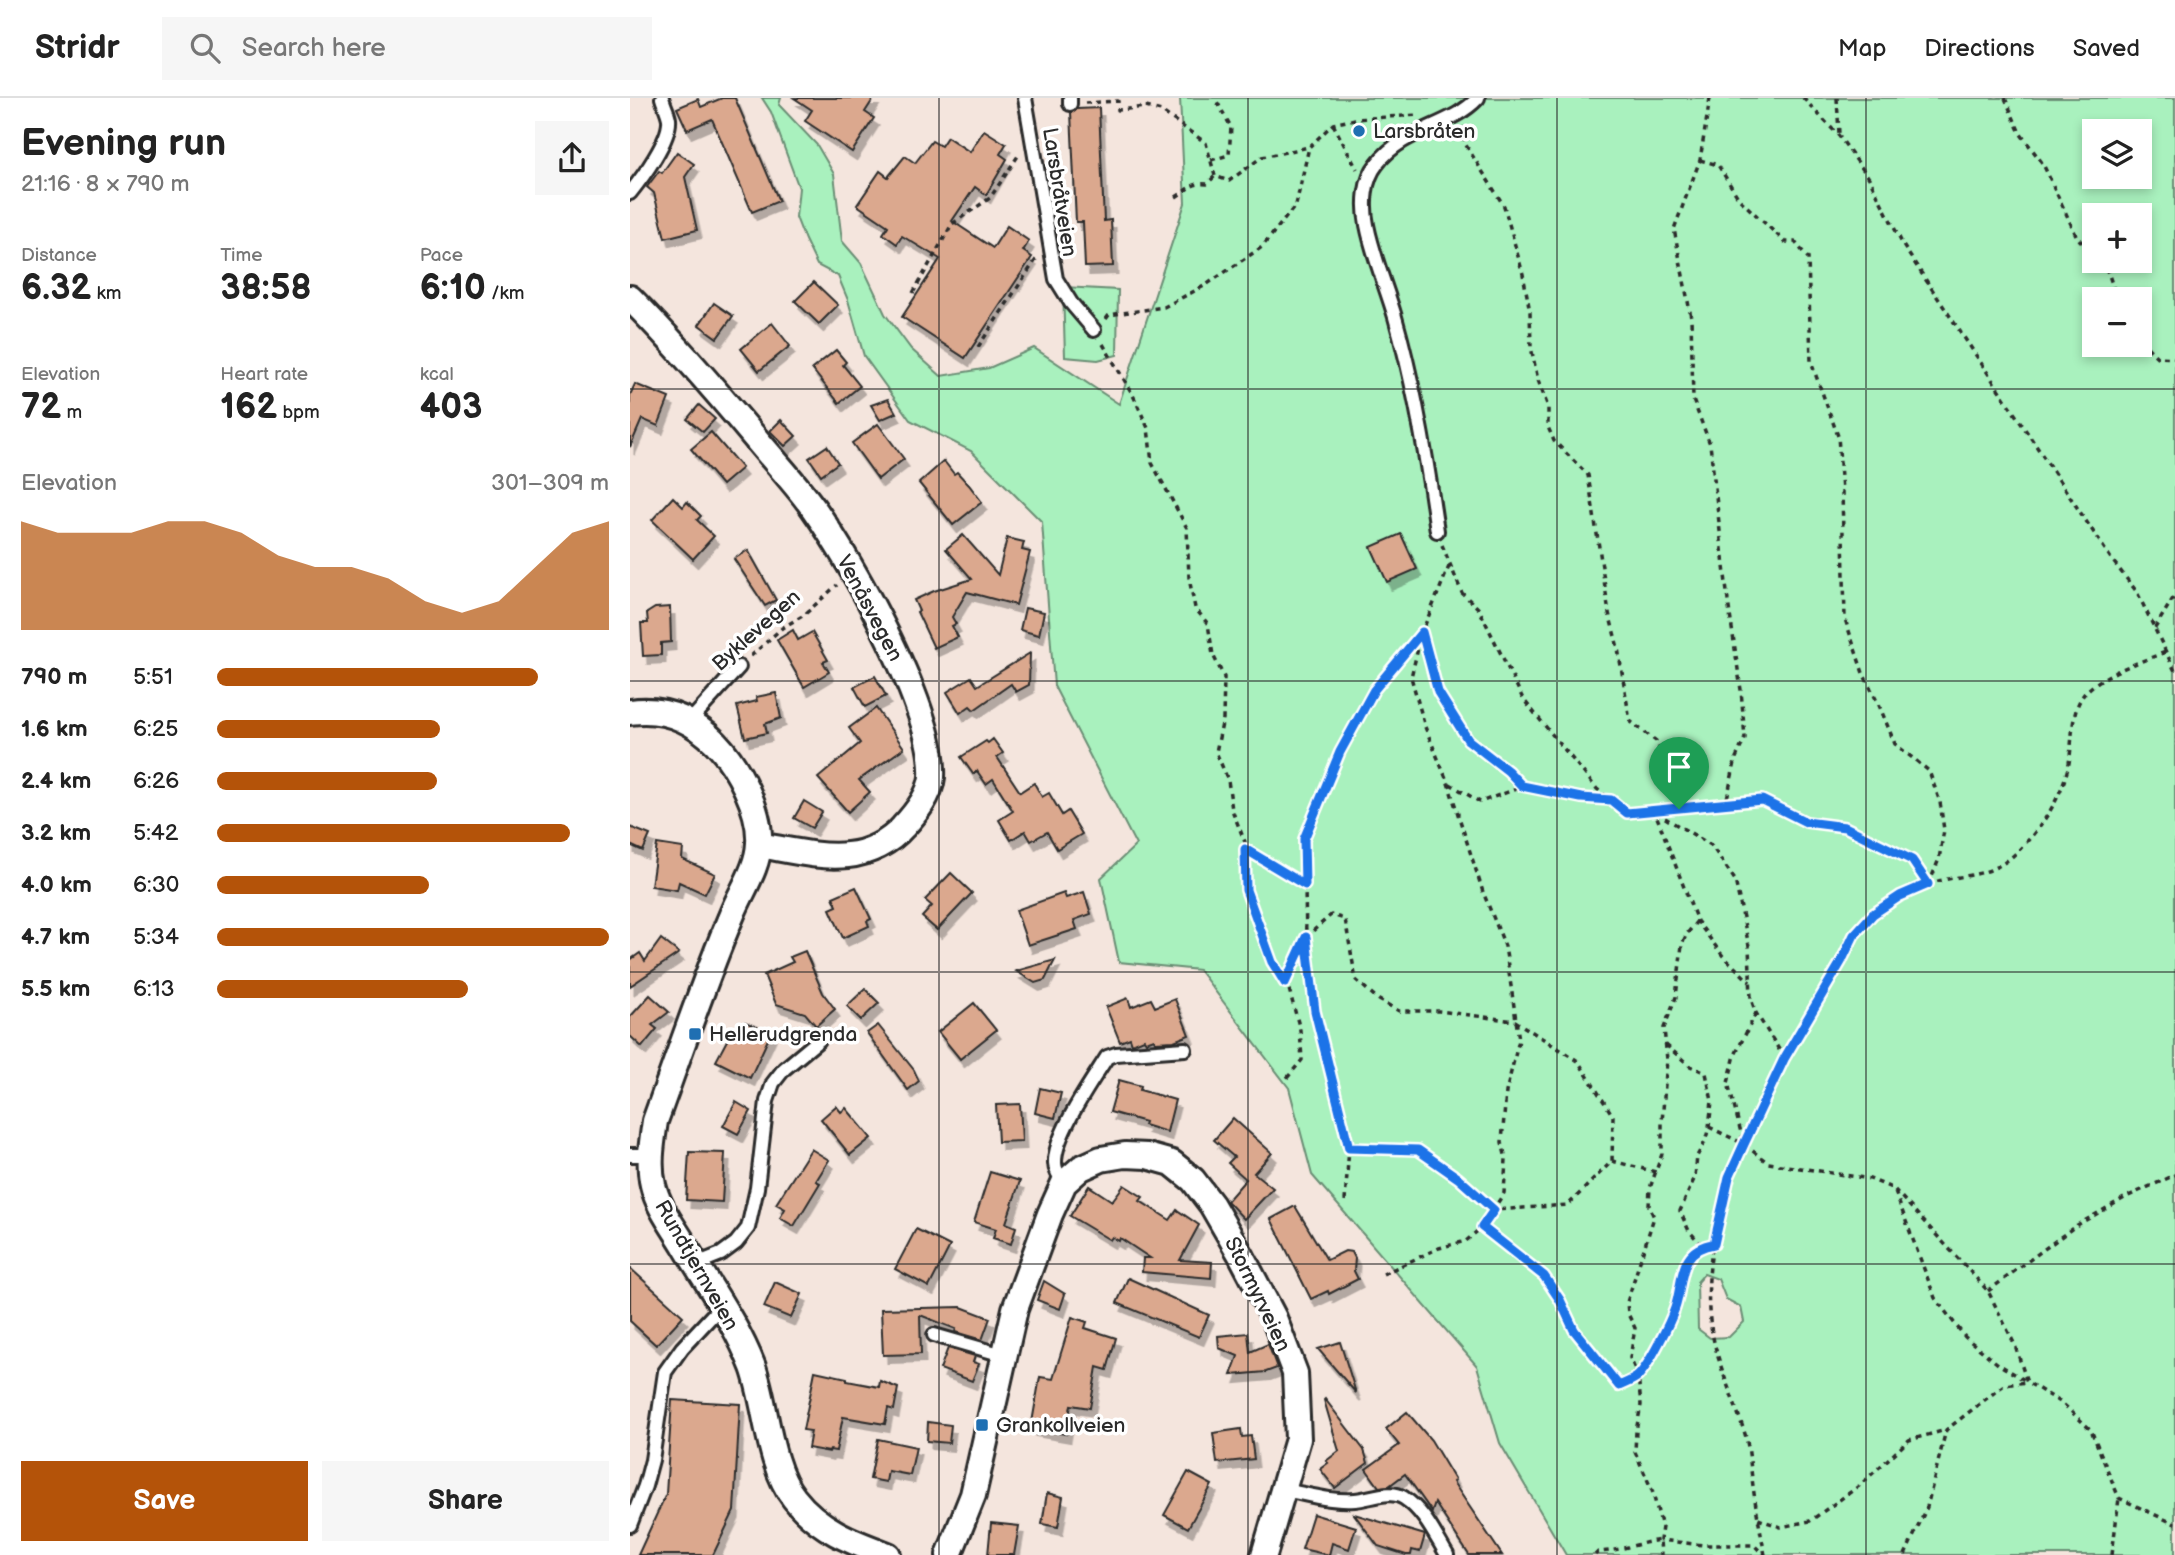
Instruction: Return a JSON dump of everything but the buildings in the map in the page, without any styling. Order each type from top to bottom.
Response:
[{"type":"street","name":"Venåsvegen","points":[[630,298],[669,337],[814,509],[853,573],[917,703],[931,755],[932,780],[914,815],[899,832],[866,852],[848,856],[813,855],[760,845]]},
{"type":"street","name":"Rundtjernveien","points":[[630,712],[657,711],[690,721],[706,733],[739,775],[750,799],[759,829],[760,845],[640,1155],[661,1208],[722,1305],[752,1364],[761,1391],[773,1447],[792,1496],[810,1517],[833,1532],[888,1555]]},
{"type":"street","name":"Stormyrveien","points":[[1064,1183],[1081,1168],[1101,1159],[1125,1155],[1147,1156],[1172,1163],[1193,1180],[1212,1205],[1274,1318],[1295,1373],[1298,1439],[1264,1555]]},
{"type":"street","points":[[949,1555],[973,1495],[1015,1309],[1038,1242],[1064,1183]]},
{"type":"lane","points":[[630,193],[660,147],[668,128],[669,119],[662,98]]},
{"type":"lane","name":"Larsbråtveien","points":[[1025,98],[1053,270],[1062,291],[1094,330]]},
{"type":"lane","points":[[1437,531],[1424,443],[1395,318],[1367,225],[1365,198],[1368,177],[1388,152],[1401,141],[1466,110],[1478,98]]},
{"type":"lane","name":"Byklevegen","points":[[690,721],[740,667]]},
{"type":"lane","points":[[696,1264],[721,1254],[736,1243],[748,1228],[757,1188],[769,1093],[784,1069],[819,1040]]},
{"type":"lane","points":[[1064,1183],[1057,1172],[1057,1150],[1067,1125],[1107,1057],[1185,1049]]},
{"type":"lane","points":[[630,1525],[652,1460],[665,1372],[682,1348],[722,1305]]},
{"type":"lane","points":[[934,1335],[1003,1354]]},
{"type":"lane","points":[[1284,1490],[1334,1500],[1355,1500],[1390,1494],[1402,1496],[1420,1513],[1447,1555]]},
{"type":"path","points":[[1211,160],[1229,155],[1231,127],[1215,98]]},
{"type":"path","points":[[1710,98],[1700,160],[1674,229],[1691,317],[1693,400],[1710,444],[1741,690],[1745,738],[1736,758],[1726,803]]},
{"type":"path","points":[[1803,98],[1839,136],[1869,178],[1904,247],[1947,314],[2112,560],[2137,592],[2175,671]]},
{"type":"path","points":[[1838,98],[1839,136]]},
{"type":"path","points":[[2005,98],[2020,133],[2043,164],[2082,243]]},
{"type":"path","points":[[1073,102],[1118,101],[1118,110],[1146,107],[1161,111],[1206,144],[1215,176]]},
{"type":"path","points":[[1466,110],[1464,142],[1504,206],[1523,274],[1530,312],[1531,347],[1538,380],[1548,407],[1548,427],[1554,441],[1588,475],[1609,613],[1618,648],[1630,721],[1656,741],[1679,792],[1679,809]]},
{"type":"path","points":[[1215,176],[1229,181],[1262,157],[1309,147],[1333,124],[1355,119],[1410,114],[1449,116]]},
{"type":"path","points":[[1333,124],[1357,169],[1365,198]]},
{"type":"path","points":[[913,293],[952,224],[986,203],[1022,151],[1033,140]]},
{"type":"path","points":[[1287,1079],[1302,1060],[1300,1030],[1289,989],[1272,962],[1246,890],[1245,842],[1232,810],[1228,780],[1216,752],[1223,719],[1224,677],[1213,655],[1208,624],[1195,608],[1189,578],[1187,528],[1152,463],[1148,428],[1138,406],[1094,330],[1109,315],[1164,307],[1206,285],[1262,247],[1296,205],[1309,147]]},
{"type":"path","points":[[1700,160],[1718,165],[1739,199],[1785,242],[1795,242],[1808,258],[1811,362],[1838,436],[1845,620],[1863,673],[1895,744],[1928,771],[1940,802],[1944,830],[1940,859],[1928,884]]},
{"type":"path","points":[[1175,197],[1189,186],[1207,184],[1215,176]]},
{"type":"path","points":[[978,347],[1049,241]]},
{"type":"path","points":[[2152,352],[2157,357],[2175,358]]},
{"type":"path","points":[[1437,531],[1462,593],[1479,609],[1523,699],[1597,789],[1627,813],[1762,800],[1806,822],[1845,827],[1912,860],[1928,884]]},
{"type":"path","points":[[1383,1274],[1439,1248],[1466,1241],[1482,1227],[1504,1193],[1506,1159],[1502,1142],[1506,1092],[1519,1040],[1504,946],[1483,892],[1448,783],[1425,727],[1411,677],[1422,632],[1450,565]]},
{"type":"path","name":"Byklevegen","points":[[740,667],[782,628],[804,615],[826,593],[853,573]]},
{"type":"path","points":[[2155,628],[2175,595]]},
{"type":"path","points":[[1422,632],[1438,692],[1468,740],[1508,771],[1522,786]]},
{"type":"path","points":[[1345,1201],[1349,1148],[1315,1011],[1306,937],[1304,839],[1340,752],[1374,690],[1422,632]]},
{"type":"path","points":[[1765,1555],[1745,1435],[1714,1339],[1709,1309],[1714,1244],[1729,1177],[1784,1059],[1854,935],[1873,914],[1900,896],[1928,884],[1993,870],[2018,852],[2039,828],[2058,799],[2069,764],[2076,712],[2084,694],[2110,676],[2165,652]]},
{"type":"path","points":[[1448,783],[1480,802],[1522,786],[1581,798],[1611,800]]},
{"type":"path","points":[[1656,812],[1697,921],[1723,956],[1750,982]]},
{"type":"path","points":[[1656,812],[1711,845],[1735,880],[1749,947],[1751,999],[1756,1013],[1784,1059]]},
{"type":"path","points":[[1245,849],[1305,885]]},
{"type":"path","points":[[1285,983],[1306,937],[1331,915],[1345,919],[1356,980],[1379,1000],[1399,1010],[1515,1021],[1578,1061],[1614,1116],[1612,1161],[1568,1205],[1494,1210],[1458,1178],[1418,1150],[1349,1148]]},
{"type":"path","points":[[1661,1555],[1662,1527],[1652,1490],[1634,1452],[1641,1405],[1638,1376],[1630,1358],[1634,1328],[1628,1314],[1627,1302],[1654,1217],[1648,1206],[1650,1188],[1662,1154],[1667,1077],[1664,1028],[1676,997],[1682,945],[1697,921]]},
{"type":"path","points":[[1744,1144],[1728,1083],[1735,1055],[1756,1013]]},
{"type":"path","points":[[1666,1045],[1690,1066],[1706,1073],[1712,1101],[1705,1142],[1697,1156],[1692,1185],[1681,1211],[1689,1231],[1702,1245]]},
{"type":"path","points":[[1709,1127],[1744,1144],[1768,1163],[1870,1179],[1894,1189],[1988,1291],[2015,1345],[2028,1382]]},
{"type":"path","points":[[1612,1161],[1656,1172]]},
{"type":"path","points":[[1988,1291],[2074,1227],[2126,1197],[2175,1175]]},
{"type":"path","points":[[1894,1189],[1935,1298],[1965,1337],[1998,1364],[2062,1403],[2091,1430],[2119,1498],[2112,1555]]},
{"type":"path","points":[[1482,1227],[1544,1276],[1560,1300],[1574,1330],[1619,1386],[1638,1376],[1651,1355],[1675,1307],[1681,1273],[1692,1253],[1702,1245],[1714,1244]]},
{"type":"path","points":[[1758,1519],[1781,1527],[1810,1521],[1859,1486],[1909,1440],[1946,1430],[2004,1385],[2028,1382]]},
{"type":"path","points":[[1905,1555],[1927,1507],[1946,1430]]},
{"type":"path","points":[[2119,1498],[2175,1524]]},
{"type":"path","points":[[1595,1555],[1634,1544],[1660,1541],[1703,1545],[1754,1545],[1765,1555]]},
{"type":"green space","points":[[762,98],[781,98],[779,105],[817,145],[834,174],[842,241],[861,263],[885,314],[911,349],[941,376],[989,368],[1034,348],[1119,404],[1185,203],[1180,98],[2175,98],[2175,1555],[1566,1555],[1500,1443],[1477,1366],[1312,1175],[1289,1088],[1199,970],[1119,962],[1101,878],[1136,845],[1054,686],[1042,522],[971,451],[910,420],[864,356],[838,276],[817,265],[805,240],[796,217],[799,188],[771,112]],"holes":[[[1704,1274],[1718,1279],[1726,1299],[1741,1307],[1744,1322],[1729,1337],[1710,1338],[1698,1329],[1697,1282]]]},
{"type":"green space","points":[[1063,287],[1118,290],[1117,355],[1098,360],[1065,357]]},
{"type":"place","name":"Larsbråten","points":[[1359,131]]},
{"type":"place","name":"Hellerudgrenda","points":[[695,1034]]},
{"type":"place","name":"Grankollveien","points":[[982,1425]]},
{"type":"route","points":[[1422,632],[1438,692],[1468,740],[1508,771],[1522,786],[1581,798],[1611,800],[1627,813],[1679,809],[1762,800],[1806,822],[1845,827],[1912,860],[1928,884],[1900,896],[1873,914],[1854,935],[1784,1059],[1729,1177],[1714,1244],[1702,1245],[1692,1253],[1681,1273],[1675,1307],[1651,1355],[1638,1376],[1619,1386],[1574,1330],[1560,1300],[1544,1276],[1482,1227],[1494,1210],[1458,1178],[1418,1150],[1349,1148],[1315,1011],[1306,937],[1285,983],[1272,962],[1246,890],[1245,849],[1305,885],[1304,839],[1340,752],[1374,690],[1422,632]]}]
